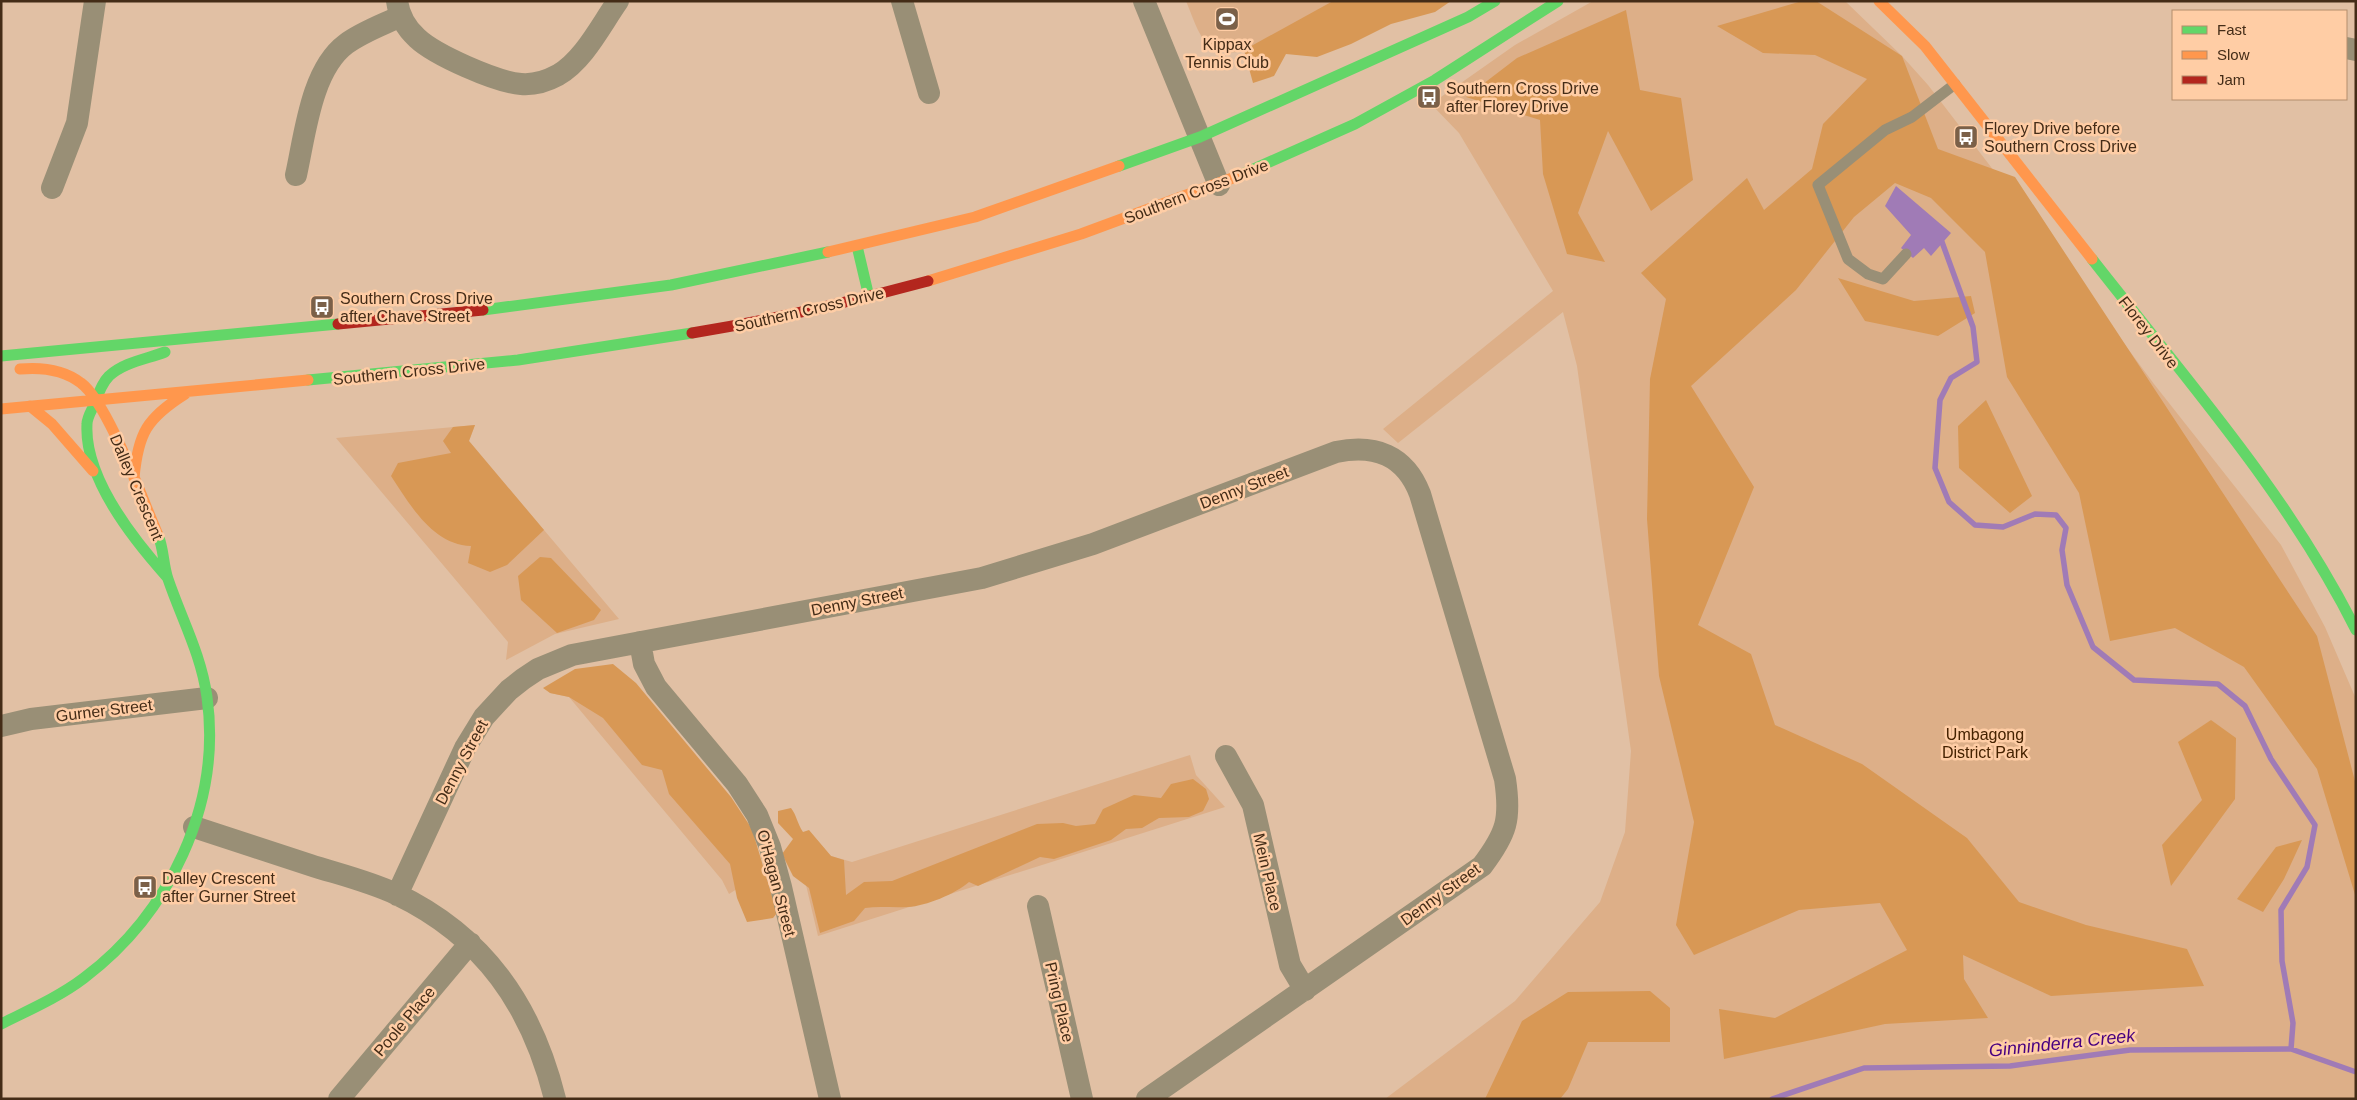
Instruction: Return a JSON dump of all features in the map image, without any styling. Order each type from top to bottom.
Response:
[{"type":"main road","points":[[1,356],[201,339],[516,307],[671,285],[857,246],[975,217],[1200,138],[1468,17],[1495,1]]},
{"type":"main road","name":"Southern Cross Drive","points":[[1,409],[518,360],[749,324],[870,297],[970,269],[1081,234],[1219,185],[1363,120],[1441,76],[1558,1]]},
{"type":"main road","name":"Florey Drive","points":[[1879,1],[1925,46],[2256,469],[2303,533],[2336,589],[2356,630]]},
{"type":"main road","name":"Florey Drive","points":[[1905,9],[1925,46]]},
{"type":"main road","points":[[857,246],[870,297]]},
{"type":"main road","name":"Dalley Crescent","points":[[167,577],[141,550],[100,480],[90,452],[87,424],[102,384],[111,375],[135,362],[201,339]]},
{"type":"main road","name":"Dalley Crescent","points":[[1,1024],[42,1004],[83,979],[119,948],[151,912],[176,871],[194,827],[208,763],[207,698],[197,650],[167,577],[161,541],[104,412],[82,382],[57,370],[39,367],[11,370]]},
{"type":"main road","points":[[134,478],[136,454],[143,428],[152,416],[164,406],[189,392]]},
{"type":"main road","points":[[30,406],[52,424],[100,480]]},
{"type":"street","points":[[52,188],[76,123],[94,1]]},
{"type":"street","points":[[296,175],[315,92],[321,75],[344,45],[399,9],[415,36],[436,51],[493,77],[522,84],[541,82],[558,75],[571,66],[618,1]]},
{"type":"street","points":[[902,1],[929,92]]},
{"type":"street","points":[[1144,1],[1219,185]]},
{"type":"street","name":"Denny Street","points":[[397,895],[465,748],[484,717],[509,690],[538,670],[572,656],[982,578],[1084,548],[1336,452],[1356,448],[1387,455],[1404,467],[1420,494],[1505,779],[1509,805],[1507,819],[1498,844],[1482,866],[1147,1099]]},
{"type":"street","name":"O'Hagan Street","points":[[640,642],[644,664],[656,687],[737,784],[757,815],[770,846],[830,1099]]},
{"type":"street","name":"Gurner Street","points":[[1,726],[31,720],[207,698]]},
{"type":"street","name":"Mein Place","points":[[1226,756],[1253,805],[1290,965],[1305,990]]},
{"type":"street","points":[[194,827],[378,886],[435,916],[470,943],[488,962],[520,1005],[547,1066],[555,1099]]},
{"type":"street","name":"Pring Place","points":[[1038,906],[1082,1099]]},
{"type":"street","name":"Poole Place","points":[[339,1099],[470,943]]},
{"type":"lane","points":[[1906,254],[1883,279],[1868,274],[1848,259],[1818,185],[1885,130],[1912,117],[1955,84]]},
{"type":"green space","points":[[1186,1],[1359,1],[1238,52],[1226,52],[1216,50],[1203,38]]},
{"type":"green space","name":"Umbagong District Park","points":[[1593,1],[1845,1],[1902,56],[1928,85],[2057,253],[2154,384],[2281,545],[2325,627],[2356,699],[2356,1099],[1385,1099],[1515,1001],[1600,902],[1625,832],[1631,751],[1577,366],[1563,312],[1398,443],[1383,429],[1553,291],[1459,133],[1431,104],[1515,45]]},
{"type":"green space","points":[[475,425],[469,441],[619,619],[555,634],[506,660],[508,642],[336,438]]},
{"type":"green space","points":[[603,676],[761,874],[729,894],[722,880],[569,697],[550,693],[577,681]]},
{"type":"green space","points":[[1190,755],[1196,775],[1225,807],[818,936],[798,851],[817,840],[831,856],[852,862]]},
{"type":"shaded area","points":[[1333,1],[1451,1],[1435,12],[1391,24],[1351,44],[1317,57],[1286,54],[1274,76],[1253,83],[1244,50]]},
{"type":"shaded area","points":[[1802,1],[1816,1],[1902,56],[1938,149],[2015,177],[2317,636],[2356,785],[2356,898],[2317,769],[2244,667],[2175,628],[2110,641],[2079,493],[2007,377],[1985,252],[1931,198],[1895,183],[1854,217],[1796,290],[1691,386],[1754,487],[1698,625],[1751,654],[1775,725],[1862,764],[1967,838],[2019,902],[2086,925],[2187,949],[2204,986],[2051,996],[1963,955],[1964,979],[1988,1018],[1885,1024],[1724,1059],[1719,1009],[1775,1018],[1907,950],[1880,903],[1799,910],[1694,955],[1676,925],[1694,822],[1659,676],[1647,519],[1650,379],[1666,299],[1641,273],[1747,178],[1764,210],[1812,169],[1823,124],[1867,79],[1815,55],[1763,53],[1717,26]]},
{"type":"shaded area","points":[[1626,10],[1640,90],[1681,98],[1693,180],[1651,211],[1608,131],[1578,213],[1605,262],[1567,254],[1543,174],[1540,120],[1466,97],[1517,58]]},
{"type":"shaded area","points":[[1896,186],[1951,233],[1931,256],[1924,248],[1913,258],[1901,248],[1911,235],[1885,206]]},
{"type":"shaded area","points":[[1838,278],[1914,301],[1971,296],[1975,313],[1938,336],[1865,321]]},
{"type":"shaded area","points":[[1986,400],[2032,496],[2010,513],[1959,468],[1958,426]]},
{"type":"shaded area","points":[[475,425],[469,441],[544,530],[507,565],[490,572],[468,563],[471,546],[457,544],[445,539],[424,522],[391,476],[398,463],[451,453],[443,441],[453,427]]},
{"type":"shaded area","points":[[540,557],[551,558],[601,610],[594,620],[557,633],[521,600],[518,576]]},
{"type":"shaded area","points":[[613,664],[636,683],[731,797],[752,829],[777,913],[773,918],[747,922],[737,898],[730,864],[669,794],[662,770],[642,765],[603,718],[569,697],[550,693],[543,688],[575,669]]},
{"type":"shaded area","points":[[2211,720],[2236,738],[2235,799],[2171,886],[2162,845],[2202,800],[2178,742]]},
{"type":"shaded area","points":[[1193,779],[1206,789],[1209,799],[1203,811],[1189,817],[1159,818],[1142,828],[1126,829],[1111,840],[1054,859],[1040,857],[978,886],[969,882],[932,902],[908,907],[865,908],[854,921],[820,933],[809,888],[793,876],[782,854],[793,839],[778,823],[778,811],[791,808],[803,832],[809,830],[831,856],[844,860],[846,895],[864,882],[892,881],[1037,824],[1063,823],[1076,826],[1095,824],[1103,809],[1134,795],[1161,798],[1171,784]]},
{"type":"shaded area","points":[[2302,840],[2284,879],[2263,912],[2237,899],[2276,847]]},
{"type":"shaded area","points":[[1650,991],[1670,1008],[1670,1042],[1588,1042],[1568,1089],[1560,1099],[1485,1099],[1522,1021],[1568,992]]},
{"type":"waterway","points":[[1942,242],[1973,327],[1977,362],[1951,378],[1940,400],[1935,468],[1949,502],[1975,525],[2003,527],[2035,514],[2056,515],[2066,528],[2062,550],[2067,585],[2093,647],[2134,680],[2218,684],[2245,706],[2271,759],[2315,825],[2307,867],[2281,910],[2282,961],[2293,1023],[2291,1049]]},
{"type":"waterway","name":"Ginninderra Creek","points":[[1772,1099],[1864,1068],[2010,1066],[2130,1050],[2291,1049],[2356,1072]]},
{"type":"traffic: fast","points":[[1119,166],[1200,137],[1468,17],[1495,1]]},
{"type":"traffic: fast","points":[[1238,176],[1355,124],[1435,80],[1558,1]]},
{"type":"traffic: fast","points":[[857,246],[869,297]]},
{"type":"traffic: fast","points":[[483,310],[671,285],[828,252]]},
{"type":"traffic: fast","points":[[2092,259],[2267,484],[2329,580],[2356,630]]},
{"type":"traffic: fast","points":[[1,356],[338,324]]},
{"type":"traffic: fast","points":[[308,380],[518,360],[692,333]]},
{"type":"traffic: fast","points":[[165,352],[129,364],[109,376],[100,389],[87,424],[88,445],[93,465],[102,486],[126,526],[167,577]]},
{"type":"traffic: fast","points":[[1,1024],[64,991],[84,978],[114,952],[141,922],[164,889],[183,854],[197,816],[206,777],[210,737],[207,697],[196,652],[166,574],[158,535]]},
{"type":"traffic: slow","points":[[1879,1],[1925,46],[2092,259]]},
{"type":"traffic: slow","points":[[828,252],[975,217],[1119,166]]},
{"type":"traffic: slow","points":[[928,281],[1081,234],[1238,176]]},
{"type":"traffic: slow","points":[[20,369],[36,368],[60,372],[74,378],[91,394],[102,410],[124,454],[158,535]]},
{"type":"traffic: slow","points":[[1,409],[308,380]]},
{"type":"traffic: slow","points":[[134,478],[138,449],[147,428],[153,419],[185,394]]},
{"type":"traffic: slow","points":[[30,406],[52,424],[93,471]]},
{"type":"traffic: jam","points":[[692,333],[811,310],[928,281]]},
{"type":"traffic: jam","points":[[338,324],[483,310]]},
{"type":"place","name":"Kippax Tennis Club","points":[[1227,19]]},
{"type":"place","name":"Southern Cross Drive after Florey Drive","points":[[1429,97]]},
{"type":"place","name":"Florey Drive before Southern Cross Drive","points":[[1966,137]]},
{"type":"place","name":"Southern Cross Drive after Chave Street","points":[[322,307]]},
{"type":"place","name":"Dalley Crescent after Gurner Street","points":[[145,887]]}]
